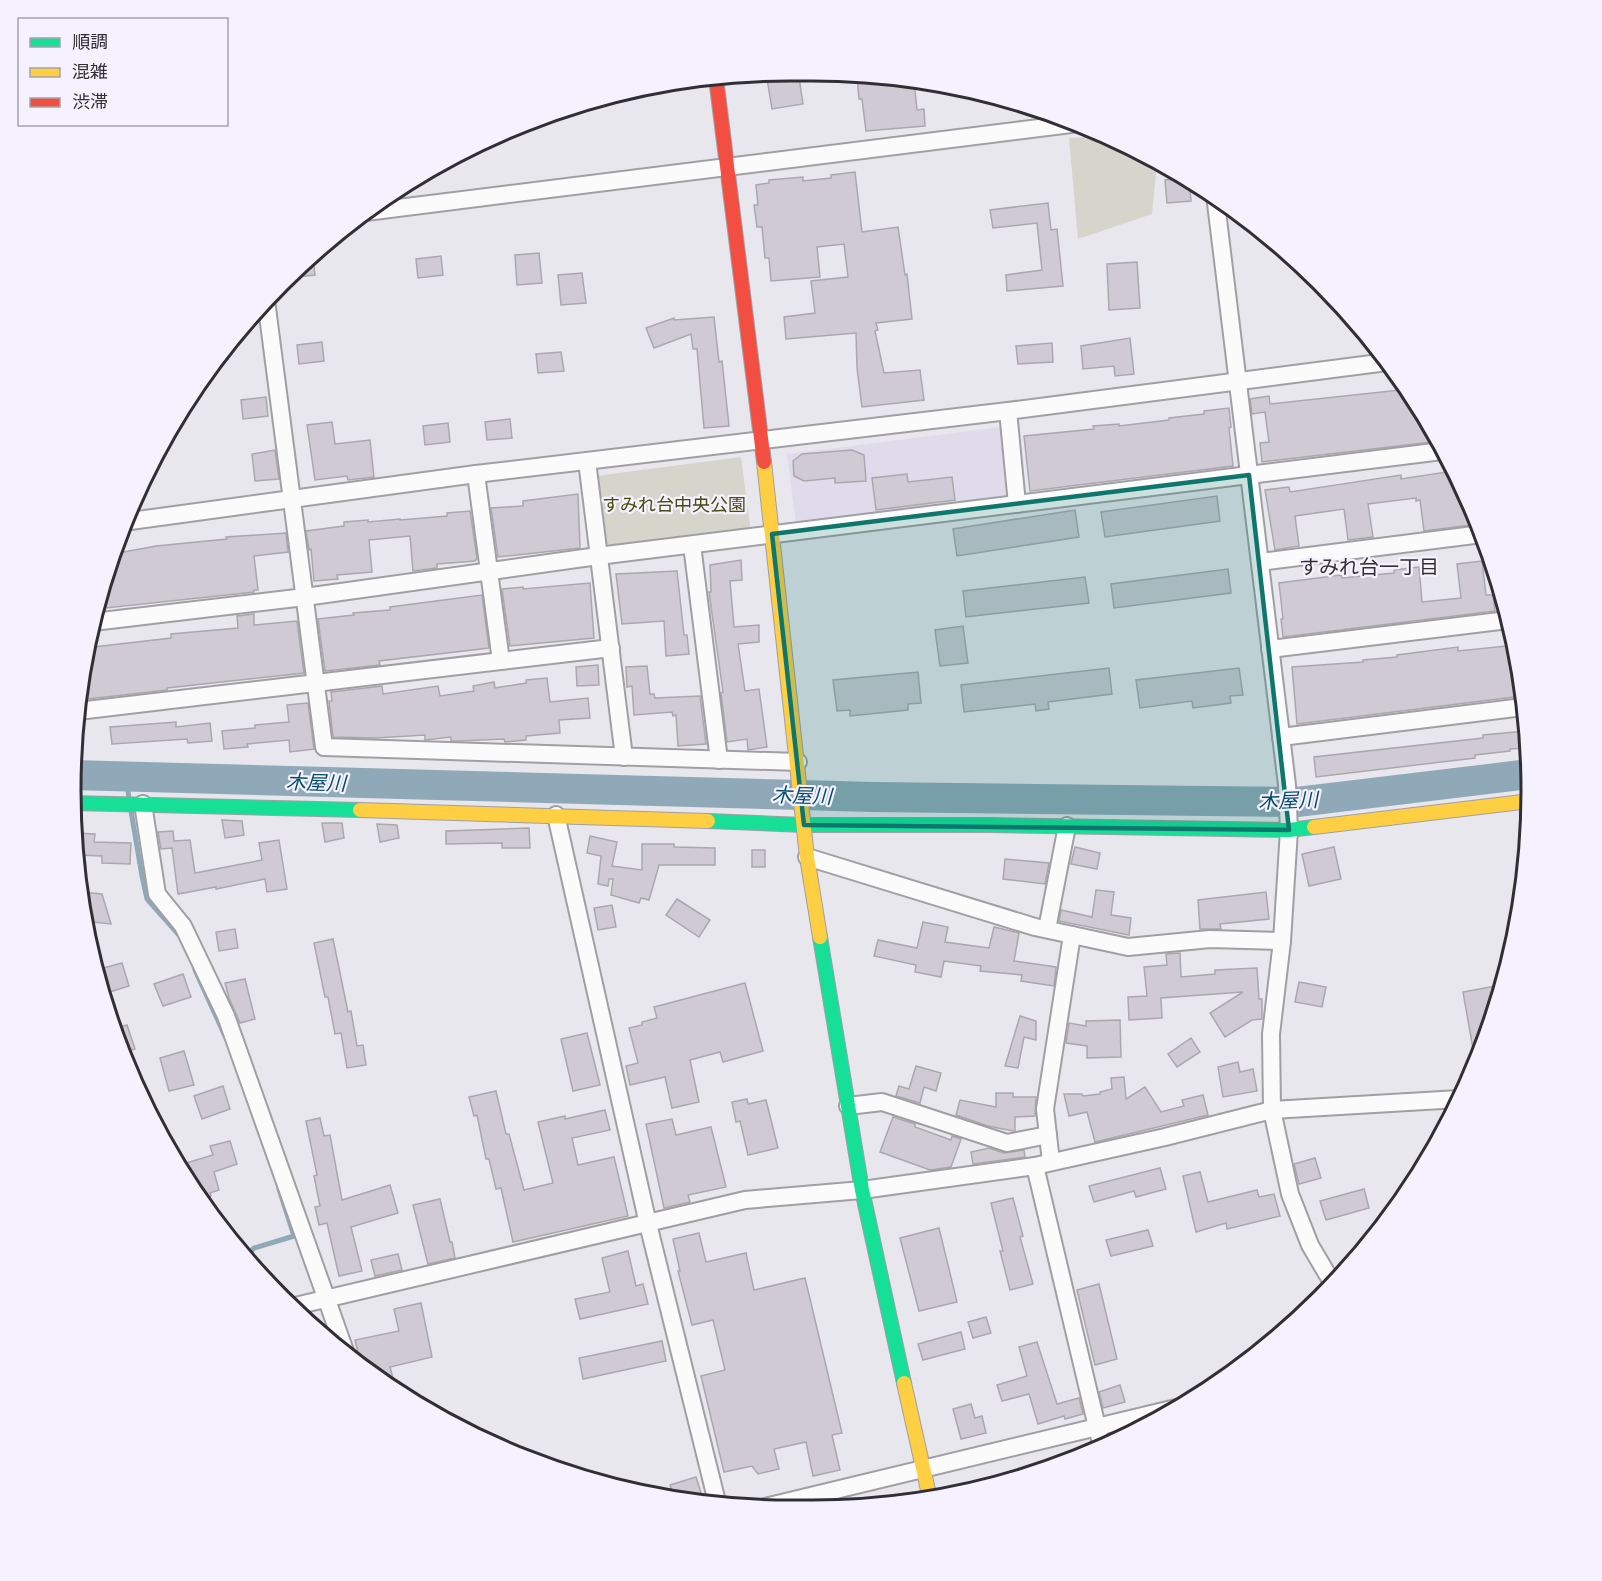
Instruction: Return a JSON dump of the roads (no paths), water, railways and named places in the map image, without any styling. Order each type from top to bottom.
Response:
[{"type":"street","points":[[717,85],[761,439],[799,765],[807,856],[862,1190],[928,1490]]},
{"type":"street","points":[[384,210],[1058,126]]},
{"type":"street","points":[[1217,209],[1287,785],[1289,830],[1282,941],[1271,1034],[1272,1110],[1290,1194],[1310,1245],[1328,1276]]},
{"type":"street","points":[[268,312],[324,747],[719,760],[799,765]]},
{"type":"street","points":[[134,521],[476,474],[1008,411],[1377,363]]},
{"type":"street","points":[[1008,411],[1017,504]]},
{"type":"street","points":[[102,621],[305,597],[598,555],[1435,452]]},
{"type":"street","points":[[587,461],[624,757]]},
{"type":"street","points":[[476,474],[501,661]]},
{"type":"street","points":[[1260,562],[1473,535]]},
{"type":"street","points":[[692,545],[719,760]]},
{"type":"street","points":[[1270,649],[1500,621]]},
{"type":"street","points":[[86,710],[611,648]]},
{"type":"street","points":[[1281,737],[1516,708]]},
{"type":"street","points":[[82,803],[1289,830],[1520,802]]},
{"type":"street","points":[[143,804],[157,894],[183,926],[226,1016],[340,1338]]},
{"type":"street","points":[[556,815],[648,1224],[715,1496]]},
{"type":"street","points":[[1047,929],[1067,826]]},
{"type":"street","points":[[807,856],[1047,929],[1128,947],[1210,939],[1282,941]]},
{"type":"street","points":[[1072,935],[1045,1109],[1048,1136],[1043,1164],[1099,1439]]},
{"type":"street","points":[[302,1304],[746,1200],[862,1190],[1043,1164],[1272,1110],[1450,1100]]},
{"type":"street","points":[[848,1106],[882,1102],[1007,1143],[1048,1136]]},
{"type":"street","points":[[790,1500],[1147,1415]]},
{"type":"waterway","name":"木屋川","points":[[82,775],[873,797],[1297,802],[1520,775]]},
{"type":"waterway","points":[[126,777],[129,798]]},
{"type":"waterway","points":[[131,811],[147,899],[179,935]]},
{"type":"waterway","points":[[195,970],[225,1036]]},
{"type":"waterway","points":[[251,1251],[254,1248],[294,1236],[279,1189]]},
{"type":"district","name":"すみれ台一丁目","points":[[1369,566]]},
{"type":"park label","name":"すみれ台中央公園","points":[[674,504]]}]
